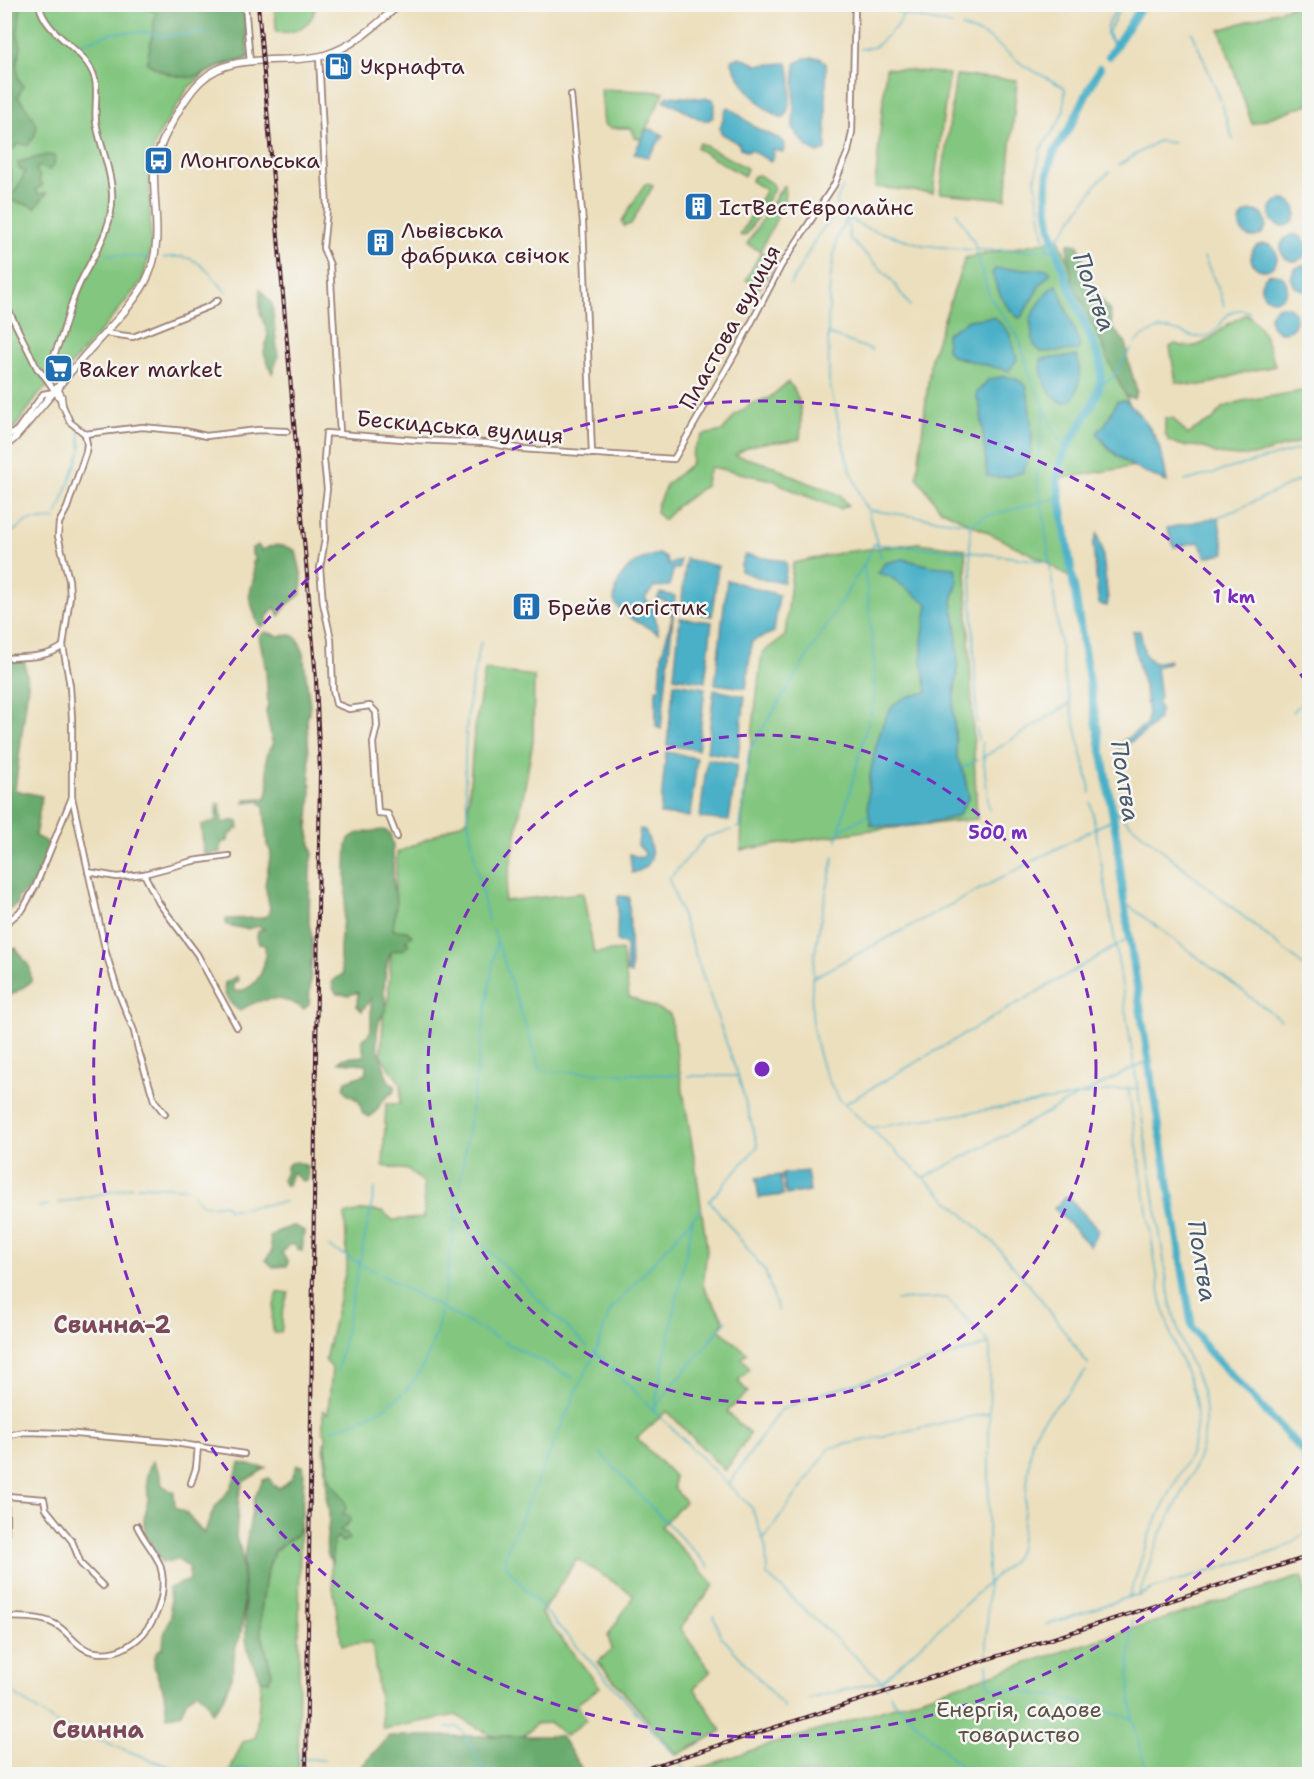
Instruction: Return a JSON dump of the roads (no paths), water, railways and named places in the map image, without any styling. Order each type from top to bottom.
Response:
[{"type":"main road","points":[[4,447],[14,440],[105,333],[148,278],[156,259],[154,168],[161,143],[188,96],[202,79],[228,66],[250,62],[319,57],[343,49],[358,40],[400,4]]},
{"type":"main road","points":[[60,385],[58,390],[62,405]]},
{"type":"main road","points":[[45,402],[54,400],[62,405]]},
{"type":"street","points":[[39,4],[41,14],[48,24],[86,63],[94,75],[96,121],[112,194],[110,221],[105,236],[77,289],[46,378]]},
{"type":"street","points":[[245,4],[250,62]]},
{"type":"street","name":"Пластова вулиця","points":[[674,459],[737,350],[781,266],[834,185],[848,152],[852,132],[855,4]]},
{"type":"street","points":[[319,57],[327,209],[323,248],[330,265],[340,433]]},
{"type":"street","name":"Бескидська вулиця","points":[[571,95],[583,223],[592,454]]},
{"type":"street","points":[[105,333],[134,337],[210,306],[218,300]]},
{"type":"street","points":[[4,301],[37,368],[46,378],[70,422],[85,434],[87,444],[67,508],[59,523],[58,536],[69,580],[70,596],[63,646],[70,686],[72,718],[72,797],[113,975],[118,992],[129,1014],[154,1100],[165,1114]]},
{"type":"street","points":[[4,439],[17,430],[43,394],[54,392]]},
{"type":"street","points":[[85,434],[142,427],[185,431],[206,436],[258,430],[287,431]]},
{"type":"street","name":"Бескидська вулиця","points":[[397,837],[388,814],[378,813],[373,743],[378,726],[376,712],[370,706],[349,709],[336,704],[333,690],[331,639],[323,603],[320,568],[325,539],[326,433],[487,443],[522,449],[674,459]]},
{"type":"street","points":[[4,658],[41,654],[63,646]]},
{"type":"street","points":[[4,925],[23,909],[33,891],[72,797]]},
{"type":"street","points":[[88,872],[117,877],[144,874],[192,861],[229,856]]},
{"type":"street","points":[[144,874],[159,903],[197,954],[237,1027]]},
{"type":"street","points":[[6,1672],[5,1436],[25,1432],[64,1433],[198,1446],[244,1454]]},
{"type":"street","points":[[191,1483],[196,1468],[198,1446]]},
{"type":"street","points":[[6,1496],[44,1499],[46,1509],[72,1541],[81,1564],[103,1586]]},
{"type":"street","points":[[5,1617],[36,1618],[52,1623],[78,1645],[93,1652],[111,1653],[128,1648],[139,1640],[159,1609],[162,1590],[160,1565],[137,1526]]},
{"type":"water","points":[[740,57],[757,65],[787,63],[791,91],[789,106],[784,118],[775,115],[759,103],[739,78],[731,60]]},
{"type":"water","points":[[805,58],[821,58],[826,64],[826,150],[818,153],[810,149],[793,127],[795,64]]},
{"type":"water","points":[[668,96],[713,99],[715,105],[713,117],[709,120],[702,120],[664,100]]},
{"type":"water","points":[[729,107],[756,128],[782,140],[785,147],[783,152],[773,150],[774,156],[770,161],[751,150],[747,152],[740,148],[739,144],[721,133],[720,128],[726,109]]},
{"type":"water","points":[[650,129],[663,136],[648,157],[634,154],[646,130]]},
{"type":"water","points":[[1283,200],[1292,204],[1296,213],[1292,222],[1283,226],[1274,222],[1270,213],[1274,204]]},
{"type":"water","points":[[1253,211],[1262,215],[1266,224],[1262,233],[1253,237],[1244,233],[1240,224],[1244,215]]},
{"type":"water","points":[[1294,235],[1303,239],[1307,248],[1303,257],[1294,261],[1285,257],[1281,248],[1285,239]]},
{"type":"water","points":[[1264,244],[1273,248],[1277,257],[1273,266],[1264,270],[1255,266],[1251,257],[1255,248]]},
{"type":"water","points":[[1303,265],[1310,267],[1309,289],[1304,291],[1295,287],[1291,278],[1294,269]]},
{"type":"water","points":[[995,269],[1048,269],[1051,272],[1019,318],[1009,309],[999,292],[992,273]]},
{"type":"water","points":[[1274,274],[1283,278],[1287,287],[1283,296],[1274,300],[1265,296],[1261,287],[1265,278]]},
{"type":"water","points":[[1057,285],[1080,346],[1077,350],[1041,352],[1034,345],[1030,320],[1043,297]]},
{"type":"water","points":[[1283,306],[1292,310],[1296,319],[1292,328],[1283,332],[1274,328],[1270,319],[1274,310]]},
{"type":"water","points":[[993,317],[1010,335],[1014,346],[1017,359],[1009,371],[952,356],[947,349],[946,334],[969,320]]},
{"type":"water","points":[[1077,356],[1079,373],[1077,390],[1072,400],[1064,403],[1053,396],[1046,385],[1041,359]]},
{"type":"water","points":[[1005,376],[1019,380],[1026,386],[1032,445],[1023,472],[1005,477],[992,477],[987,476],[981,411],[976,394],[988,380]]},
{"type":"water","points":[[1117,401],[1126,401],[1150,428],[1159,446],[1167,482],[1119,457],[1097,433],[1106,423]]},
{"type":"water","points":[[1218,517],[1225,553],[1206,557],[1199,542],[1174,547],[1167,528]]},
{"type":"water","points":[[1097,534],[1102,549],[1107,606],[1099,604],[1098,598],[1093,544]]},
{"type":"water","points":[[659,554],[666,558],[669,565],[680,560],[679,569],[672,569],[669,586],[654,587],[645,598],[654,610],[658,633],[628,616],[614,601],[615,591],[622,575],[641,560]]},
{"type":"water","points":[[745,555],[784,561],[787,565],[784,582],[765,580],[741,571]]},
{"type":"water","points":[[686,559],[718,566],[712,616],[681,610]]},
{"type":"water","points":[[903,559],[931,566],[955,568],[958,581],[952,601],[958,661],[953,709],[957,758],[964,774],[969,797],[958,816],[892,827],[871,825],[868,802],[875,750],[884,722],[896,703],[907,697],[927,692],[922,662],[922,640],[928,604],[889,576],[878,573],[885,563]]},
{"type":"water","points":[[727,580],[779,595],[774,632],[752,641],[746,688],[715,684]]},
{"type":"water","points":[[660,593],[675,596],[661,729],[656,727],[656,690],[660,687],[662,654],[672,618],[670,606],[664,600],[657,599]]},
{"type":"water","points":[[680,618],[712,622],[705,682],[674,677]]},
{"type":"water","points":[[1133,631],[1140,631],[1145,655],[1154,663],[1169,660],[1170,662],[1156,667],[1160,698],[1157,701],[1160,710],[1159,717],[1145,732],[1120,748],[1116,746],[1147,724],[1147,701]]},
{"type":"water","points":[[674,683],[705,688],[698,750],[667,745]]},
{"type":"water","points":[[714,690],[745,696],[738,757],[707,752]]},
{"type":"water","points":[[666,752],[697,758],[690,817],[660,814]]},
{"type":"water","points":[[707,759],[737,764],[729,821],[700,818]]},
{"type":"water","points":[[640,829],[645,830],[650,844],[650,862],[632,873],[630,854],[641,858],[646,854],[638,845]]},
{"type":"water","points":[[618,896],[629,897],[631,974],[627,972],[626,945],[617,941]]},
{"type":"water","points":[[807,1171],[810,1191],[786,1195],[782,1174]]},
{"type":"water","points":[[780,1175],[783,1195],[759,1198],[756,1178]]},
{"type":"water","points":[[1067,1196],[1099,1230],[1090,1246],[1054,1208]]},
{"type":"waterway","points":[[1116,46],[1110,41],[1107,31],[1120,4]]},
{"type":"waterway","points":[[1118,45],[1111,40],[1108,33],[1122,4]]},
{"type":"waterway","name":"Полтва","points":[[1109,56],[1143,4]]},
{"type":"waterway","points":[[893,8],[902,14],[952,25]]},
{"type":"waterway","points":[[860,49],[875,47],[899,24],[902,16]]},
{"type":"waterway","points":[[962,27],[988,37],[1023,65],[1065,88],[1064,109],[1058,124],[1041,148],[1035,179],[1043,233],[1050,250]]},
{"type":"waterway","points":[[76,45],[112,33],[146,32],[157,36],[210,33]]},
{"type":"waterway","points":[[1192,32],[1221,101],[1233,140]]},
{"type":"waterway","name":"Полтва","points":[[1100,68],[1069,129],[1052,156],[1047,184],[1048,209],[1060,262],[1100,361],[1101,378],[1091,408],[1066,449],[1057,479],[1116,833],[1124,902],[1192,1327],[1207,1349],[1299,1447],[1305,1456],[1310,1487]]},
{"type":"waterway","points":[[1119,165],[1158,141],[1174,143]]},
{"type":"waterway","points":[[1055,243],[1099,181],[1110,172]]},
{"type":"waterway","points":[[843,187],[837,200],[838,208],[847,219],[850,239],[890,278],[910,306]]},
{"type":"waterway","points":[[790,285],[818,235],[837,212],[866,228],[923,245],[970,250],[1057,250]]},
{"type":"waterway","points":[[956,212],[974,242],[989,296],[1019,338],[1031,378],[1065,453]]},
{"type":"waterway","points":[[847,219],[837,237],[830,280],[829,381],[847,460],[863,503],[868,510],[971,524],[983,517],[1060,497]]},
{"type":"waterway","points":[[107,254],[148,258]]},
{"type":"waterway","points":[[164,258],[176,257],[193,260],[200,264],[226,292]]},
{"type":"waterway","points":[[1204,257],[1224,306]]},
{"type":"waterway","points":[[1135,343],[1159,329],[1171,329],[1193,337],[1205,337],[1212,334],[1234,311],[1250,312]]},
{"type":"waterway","points":[[828,334],[872,350]]},
{"type":"waterway","points":[[1100,385],[1113,377],[1131,349]]},
{"type":"waterway","points":[[1044,407],[1037,477],[1065,681],[1091,793]]},
{"type":"waterway","points":[[79,431],[81,450]]},
{"type":"waterway","points":[[1185,481],[1310,446]]},
{"type":"waterway","points":[[57,515],[80,453]]},
{"type":"waterway","points":[[1215,518],[1310,475]]},
{"type":"waterway","points":[[868,512],[881,557]]},
{"type":"waterway","points":[[4,533],[16,530],[27,521],[55,519]]},
{"type":"waterway","points":[[970,526],[977,723]]},
{"type":"waterway","points":[[837,840],[874,700],[874,656],[864,565],[874,544],[970,552],[1050,562]]},
{"type":"waterway","points":[[736,828],[740,827],[749,751],[863,566]]},
{"type":"waterway","points":[[481,642],[472,683],[465,766],[471,836],[488,921]]},
{"type":"waterway","points":[[1293,712],[1310,694]]},
{"type":"waterway","points":[[982,758],[1069,704]]},
{"type":"waterway","points":[[977,729],[978,740]]},
{"type":"waterway","points":[[982,742],[989,810]]},
{"type":"waterway","points":[[960,769],[978,760]]},
{"type":"waterway","points":[[1091,803],[1116,947],[1170,1300],[1184,1347],[1202,1389],[1205,1415],[1200,1452],[1187,1485],[1157,1543],[1139,1596]]},
{"type":"waterway","points":[[1112,809],[1310,971]]},
{"type":"waterway","points":[[840,830],[870,814]]},
{"type":"waterway","points":[[812,978],[1109,821]]},
{"type":"waterway","points":[[708,1202],[758,1146],[738,1076],[669,879],[706,837],[731,830]]},
{"type":"waterway","points":[[834,856],[821,917],[812,980],[812,1012],[816,1042],[825,1072],[840,1100],[992,1241],[1040,1298],[1088,1364]]},
{"type":"waterway","points":[[1124,902],[1281,1020]]},
{"type":"waterway","points":[[493,929],[541,1071],[680,1075]]},
{"type":"waterway","points":[[846,1103],[1130,938]]},
{"type":"waterway","points":[[460,1184],[496,943]]},
{"type":"waterway","points":[[1081,1095],[1149,1060]]},
{"type":"waterway","points":[[688,1076],[738,1076]]},
{"type":"waterway","points":[[1128,1088],[1161,1300],[1173,1341],[1193,1392],[1197,1414],[1190,1454],[1151,1530],[1129,1597]]},
{"type":"waterway","points":[[871,1128],[1128,1088],[1136,1089]]},
{"type":"waterway","points":[[924,1178],[1076,1097]]},
{"type":"waterway","points":[[137,1186],[188,1188]]},
{"type":"waterway","points":[[59,1203],[132,1187]]},
{"type":"waterway","points":[[337,1372],[375,1188]]},
{"type":"waterway","points":[[455,1221],[458,1192]]},
{"type":"waterway","points":[[193,1193],[204,1205],[225,1204],[229,1210],[285,1202]]},
{"type":"waterway","points":[[710,1201],[765,1271],[778,1311]]},
{"type":"waterway","points":[[39,1207],[48,1205]]},
{"type":"waterway","points":[[675,1755],[528,1592],[506,1566],[505,1559],[580,1383],[596,1352],[610,1311],[701,1209]]},
{"type":"waterway","points":[[455,1218],[587,1347]]},
{"type":"waterway","points":[[654,1409],[693,1219]]},
{"type":"waterway","points":[[331,1430],[385,1407],[401,1395],[415,1379],[426,1360],[440,1317],[454,1228]]},
{"type":"waterway","points":[[329,1247],[376,1272]]},
{"type":"waterway","points":[[381,1275],[497,1338]]},
{"type":"waterway","points":[[896,1300],[946,1298],[988,1341],[990,1350],[987,1655]]},
{"type":"waterway","points":[[654,1408],[727,1320]]},
{"type":"waterway","points":[[503,1341],[573,1378]]},
{"type":"waterway","points":[[730,1483],[781,1410],[807,1398],[989,1344]]},
{"type":"waterway","points":[[593,1350],[752,1508],[766,1548],[767,1575],[886,1687]]},
{"type":"waterway","points":[[808,1699],[882,1681],[1013,1560],[1020,1546],[1032,1439],[1040,1424],[1086,1371]]},
{"type":"waterway","points":[[764,1539],[830,1448],[988,1413]]},
{"type":"waterway","points":[[600,1453],[709,1567]]},
{"type":"waterway","points":[[1046,1625],[1129,1597],[1139,1596],[1152,1589],[1280,1550],[1310,1530]]},
{"type":"waterway","points":[[714,1616],[720,1635],[785,1708]]},
{"type":"waterway","points":[[1133,1620],[1129,1679],[1133,1718],[1148,1774]]},
{"type":"waterway","points":[[987,1663],[988,1680],[991,1687],[1063,1698],[1094,1707]]},
{"type":"waterway","points":[[4,1687],[57,1724],[188,1774]]},
{"type":"waterway","points":[[890,1694],[893,1700],[968,1774]]},
{"type":"waterway","points":[[1103,1710],[1133,1719]]},
{"type":"waterway","points":[[447,1728],[458,1727],[464,1733],[486,1774]]},
{"type":"waterway","points":[[296,1758],[325,1760]]},
{"type":"waterway","points":[[680,1763],[690,1774]]},
{"type":"waterway","points":[[221,1774],[249,1767]]},
{"type":"railway","points":[[258,4],[316,679],[320,771],[306,1774]]},
{"type":"railway","points":[[629,1774],[1310,1556]]},
{"type":"place","name":"Укрнафта","points":[[339,66]]},
{"type":"place","name":"Монгольська","points":[[159,160]]},
{"type":"place","name":"ІстВестЄвролайнс","points":[[698,207]]},
{"type":"place","name":"Львівська фабрика свічок","points":[[380,243]]},
{"type":"place","name":"Baker market","points":[[58,369]]},
{"type":"place","name":"Брейв логістик","points":[[526,607]]},
{"type":"district","name":"Свинна-2","points":[[112,1325]]},
{"type":"district","name":"Свинна","points":[[98,1730]]},
{"type":"park label","name":"Енергія, садове товариство","points":[[1019,1722]]}]
